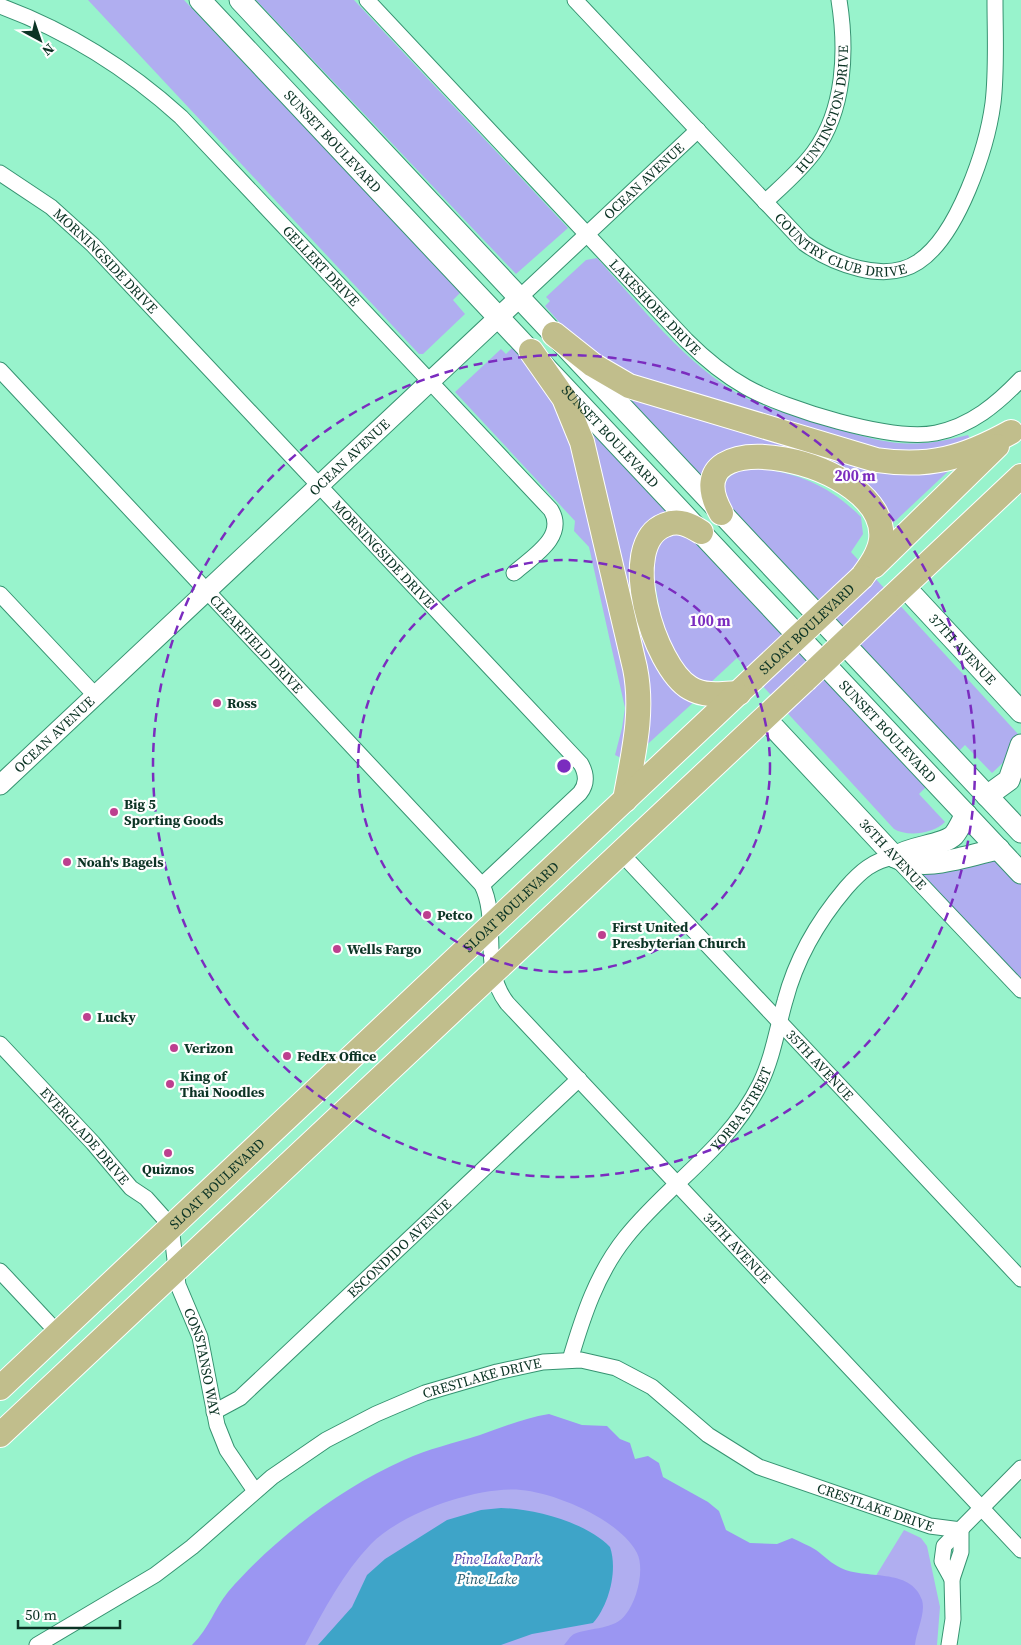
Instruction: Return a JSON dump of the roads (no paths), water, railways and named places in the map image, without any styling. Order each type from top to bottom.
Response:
[{"type":"main road","name":"SUNSET BOULEVARD","points":[[240,0],[987,796],[1020,827]]},
{"type":"main road","name":"SUNSET BOULEVARD","points":[[203,2],[1021,873]]},
{"type":"main road","points":[[554,334],[593,366],[629,386],[876,460],[907,464],[940,461],[974,451],[1016,427]]},
{"type":"main road","points":[[531,351],[564,398],[582,442],[635,668],[640,698],[640,714],[625,800]]},
{"type":"main road","name":"SLOAT BOULEVARD","points":[[0,1388],[862,577],[1016,427]]},
{"type":"main road","points":[[721,513],[715,497],[714,481],[717,472],[733,459],[754,456],[784,460],[832,475],[858,492],[873,509],[879,523],[880,547],[862,577]]},
{"type":"main road","points":[[0,1435],[1021,476]]},
{"type":"main road","points":[[701,532],[686,524],[671,523],[658,528],[646,541],[642,564],[649,617],[661,652],[674,675],[683,684],[696,691],[710,694],[746,685]]},
{"type":"main road","name":"37TH AVENUE","points":[[895,594],[1021,712]]},
{"type":"main road","name":"36TH AVENUE","points":[[771,711],[895,856]]},
{"type":"main road","points":[[987,796],[1009,780],[1021,745]]},
{"type":"main road","points":[[895,856],[914,847],[948,839],[956,831],[966,814]]},
{"type":"main road","points":[[895,856],[911,863],[927,864],[999,849]]},
{"type":"street","name":"LAKESHORE DRIVE","points":[[367,0],[708,361],[747,387],[792,406],[880,431],[923,435],[949,430],[981,415],[1002,399],[1021,379]]},
{"type":"street","name":"COUNTRY CLUB DRIVE","points":[[575,0],[804,243],[832,258],[865,269],[886,272],[908,267],[926,256],[942,237],[957,212],[974,175],[987,137],[995,79],[995,0]]},
{"type":"street","name":"HUNTINGTON DRIVE","points":[[765,202],[814,152],[830,124],[839,92],[841,76],[842,23],[839,0]]},
{"type":"street","name":"GELLERT DRIVE","points":[[0,6],[49,27],[83,45],[130,75],[165,102],[213,148],[555,517],[557,528],[555,534],[514,573]]},
{"type":"street","name":"OCEAN AVENUE","points":[[0,785],[698,130]]},
{"type":"street","name":"MORNINGSIDE DRIVE","points":[[0,173],[51,207],[79,231],[584,770],[586,783],[580,793],[482,885]]},
{"type":"street","name":"CLEARFIELD DRIVE","points":[[1,374],[482,885],[489,907],[489,927]]},
{"type":"street","points":[[0,594],[95,695]]},
{"type":"street","name":"35TH AVENUE","points":[[620,852],[1021,1280]]},
{"type":"street","name":"36TH AVENUE","points":[[895,856],[1021,990]]},
{"type":"street","name":"YORBA STREET","points":[[570,1360],[586,1308],[614,1254],[638,1223],[721,1142],[745,1110],[771,1059],[794,974],[821,921],[843,892],[865,868],[876,861],[895,856]]},
{"type":"street","name":"34TH AVENUE","points":[[489,927],[493,972],[501,994],[507,1003],[1021,1550]]},
{"type":"street","name":"EVERGLADE DRIVE","points":[[0,1044],[93,1143],[131,1188],[146,1198],[171,1226]]},
{"type":"street","name":"ESCONDIDO AVENUE","points":[[214,1412],[240,1398],[579,1079]]},
{"type":"street","name":"CONSTANSO WAY","points":[[171,1226],[178,1285],[200,1337],[214,1412],[227,1450],[255,1491]]},
{"type":"street","points":[[0,1272],[58,1333]]},
{"type":"street","name":"CRESTLAKE DRIVE","points":[[37,1645],[155,1575],[192,1547],[255,1491],[326,1440],[401,1403],[451,1385],[543,1362],[570,1360],[603,1364],[642,1380],[724,1447],[768,1470],[930,1526],[961,1530]]},
{"type":"street","points":[[949,1645],[953,1612],[952,1578],[942,1561],[942,1550],[947,1541],[961,1530],[1021,1468]]},
{"type":"water","name":"Pine Lake","points":[[501,1508],[529,1511],[559,1518],[587,1530],[610,1547],[613,1566],[608,1597],[599,1616],[593,1623],[532,1634],[501,1645],[318,1645],[352,1607],[367,1575],[385,1559],[447,1520],[481,1510]]},
{"type":"place","name":"Ross","points":[[217,703]]},
{"type":"place","name":"Big 5 Sporting Goods","points":[[114,812]]},
{"type":"place","name":"Noah's Bagels","points":[[67,862]]},
{"type":"place","name":"Petco","points":[[427,915]]},
{"type":"place","name":"First United Presbyterian Church","points":[[602,935]]},
{"type":"place","name":"Wells Fargo","points":[[337,949]]},
{"type":"place","name":"Lucky","points":[[87,1017]]},
{"type":"place","name":"Verizon","points":[[174,1048]]},
{"type":"place","name":"FedEx Office","points":[[287,1056]]},
{"type":"place","name":"King of Thai Noodles","points":[[170,1084]]},
{"type":"place","name":"Quiznos","points":[[168,1153]]},
{"type":"park label","name":"Pine Lake Park","points":[[497,1559]]}]
